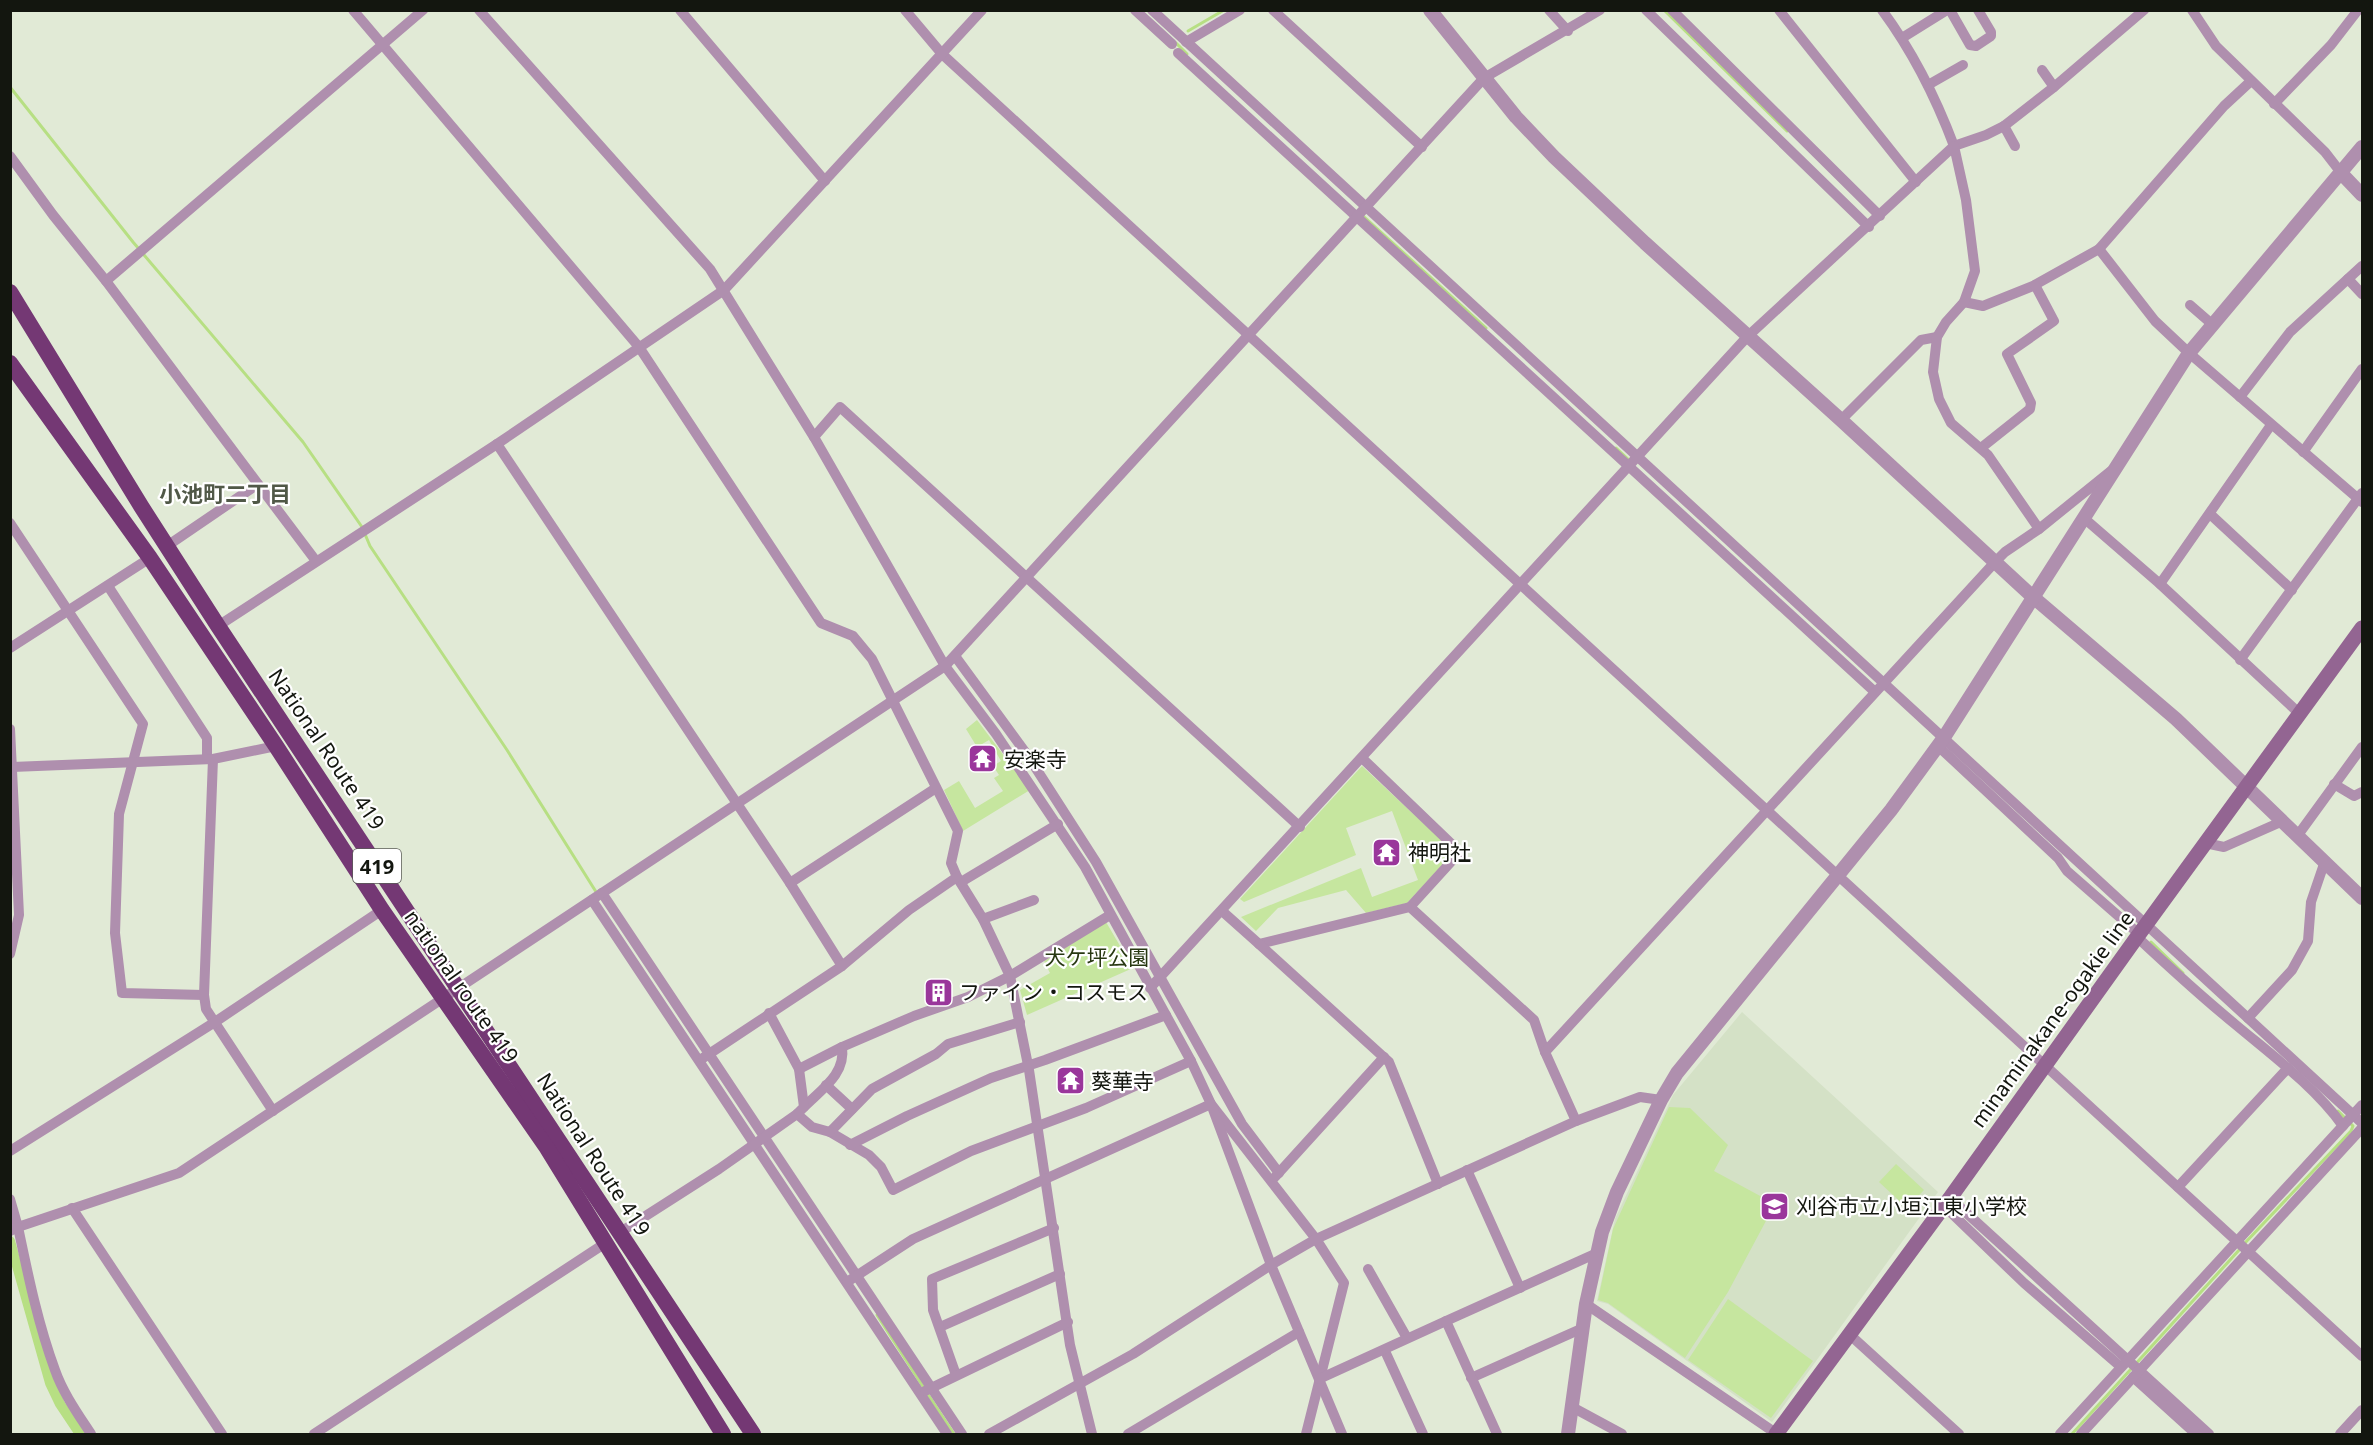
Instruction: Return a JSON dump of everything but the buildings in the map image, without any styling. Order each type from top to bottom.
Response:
[{"type":"highway","name":"National Route 419","points":[[10,292],[141,506],[451,993],[620,1233],[753,1434]]},
{"type":"highway","name":"national route 419","points":[[10,363],[150,558],[382,910],[451,993],[723,1434]]},
{"type":"main road","name":"minaminakane-ogakie line","points":[[1776,1434],[1947,1202],[2362,628]]},
{"type":"street","points":[[353,10],[639,347],[821,623],[853,636],[872,659],[958,831],[951,863],[983,919],[1010,976],[1028,1065],[1078,1385],[1092,1434]]},
{"type":"street","points":[[106,281],[423,10]]},
{"type":"street","points":[[479,10],[710,269],[814,437],[945,666],[996,734],[1085,867],[1191,1061],[1211,1104],[1271,1265],[1342,1434]]},
{"type":"street","points":[[680,10],[825,181]]},
{"type":"street","points":[[905,10],[942,54],[2362,1356]]},
{"type":"street","points":[[218,626],[496,444],[724,290],[982,10]]},
{"type":"street","points":[[1135,10],[1176,50],[1362,212]]},
{"type":"street","points":[[1152,10],[1362,212],[1940,743],[2058,858],[2067,871],[2248,1018],[2355,1125]]},
{"type":"street","points":[[1176,50],[1240,10]]},
{"type":"street","points":[[1273,10],[1422,147]]},
{"type":"street","points":[[1430,10],[1516,117],[1554,157],[2033,597],[2176,719],[2362,898]]},
{"type":"street","points":[[1549,10],[1568,31]]},
{"type":"street","points":[[14,1229],[72,1208],[170,1178],[945,666],[1484,78],[1568,31],[1600,10]]},
{"type":"street","points":[[1646,10],[1869,227]]},
{"type":"street","points":[[1672,10],[1880,216]]},
{"type":"street","points":[[1779,10],[1916,182]]},
{"type":"street","points":[[1882,10],[1902,38],[1928,86],[1954,146],[1966,200],[1975,272],[1964,302],[1946,322],[1937,338],[1933,372],[1939,399],[1951,423],[1988,455],[2038,529]]},
{"type":"street","points":[[1902,38],[1948,10],[1970,45],[1976,46],[1991,36],[1978,10]]},
{"type":"street","points":[[1150,988],[1748,337],[1954,146],[2004,126],[2054,87],[2144,10]]},
{"type":"street","points":[[2192,10],[2216,46],[2325,152],[2362,195]]},
{"type":"street","points":[[2274,104],[2331,45],[2358,10]]},
{"type":"street","points":[[1928,86],[1963,65]]},
{"type":"street","points":[[2042,70],[2054,87]]},
{"type":"street","points":[[1964,302],[1983,306],[2035,285],[2099,249],[2224,106],[2251,81]]},
{"type":"street","points":[[2004,126],[2015,146]]},
{"type":"street","points":[[1568,1434],[1586,1304],[1602,1232],[1617,1192],[1661,1100],[1677,1073],[1891,810],[1940,743],[2189,353],[2342,174],[2362,147]]},
{"type":"street","points":[[10,156],[316,561]]},
{"type":"street","points":[[2099,249],[2155,321],[2271,425],[2361,498],[2240,660]]},
{"type":"street","points":[[2240,397],[2290,332],[2362,266]]},
{"type":"street","points":[[2348,279],[2362,294]]},
{"type":"street","points":[[1981,448],[2030,408],[2031,403],[2007,354],[2054,321],[2035,285]]},
{"type":"street","points":[[2190,305],[2213,325]]},
{"type":"street","points":[[1842,420],[1921,340],[1937,338]]},
{"type":"street","points":[[2303,452],[2362,369]]},
{"type":"street","points":[[814,437],[840,407],[1300,827]]},
{"type":"street","points":[[2160,584],[2271,425]]},
{"type":"street","points":[[496,444],[790,883],[842,966]]},
{"type":"street","points":[[1545,1052],[1996,561],[2118,465]]},
{"type":"street","points":[[167,546],[258,484]]},
{"type":"street","points":[[2210,514],[2292,590]]},
{"type":"street","points":[[2085,519],[2160,584],[2301,715]]},
{"type":"street","points":[[10,523],[143,723],[119,814],[115,933],[122,993],[204,995]]},
{"type":"street","points":[[10,648],[150,558]]},
{"type":"street","points":[[108,586],[207,738],[210,759],[204,995],[206,1009],[273,1111]]},
{"type":"street","points":[[955,656],[1028,756],[1096,862],[1242,1124],[1344,1282],[1306,1434]]},
{"type":"street","points":[[10,729],[19,915],[10,954]]},
{"type":"street","points":[[12,767],[210,759],[276,746]]},
{"type":"street","points":[[2298,835],[2362,747]]},
{"type":"street","points":[[1259,944],[1410,907],[1460,852],[1362,758]]},
{"type":"street","points":[[2334,784],[2354,796],[2362,792]]},
{"type":"street","points":[[790,883],[936,788]]},
{"type":"street","points":[[2205,843],[2224,847],[2283,821]]},
{"type":"street","points":[[704,1057],[842,966],[909,910],[959,879],[1058,824]]},
{"type":"street","points":[[2248,1018],[2292,970],[2308,941],[2311,902],[2325,861]]},
{"type":"street","points":[[597,896],[925,1391],[947,1434]]},
{"type":"street","points":[[983,919],[1034,900]]},
{"type":"street","points":[[1410,907],[1534,1020],[1545,1052],[1576,1121]]},
{"type":"street","points":[[10,1151],[214,1022],[382,910]]},
{"type":"street","points":[[1222,911],[1389,1062],[1438,1184]]},
{"type":"street","points":[[799,1069],[842,1047],[914,1016],[968,997],[1010,976],[1110,915]]},
{"type":"street","points":[[2140,932],[2199,994],[2288,1068],[2334,1112],[2355,1125]]},
{"type":"street","points":[[769,1013],[799,1069],[801,1110],[812,1127],[830,1132],[869,1155],[882,1167],[893,1190],[972,1151],[1038,1128],[1191,1061]]},
{"type":"street","points":[[850,1145],[947,1098],[1028,1065],[1166,1015]]},
{"type":"street","points":[[830,1132],[872,1089],[936,1054],[948,1044],[1020,1022]]},
{"type":"street","points":[[620,1233],[719,1169],[801,1110],[840,1071],[844,1060],[842,1047]]},
{"type":"street","points":[[1275,1177],[1384,1057]]},
{"type":"street","points":[[2178,1187],[2288,1068]]},
{"type":"street","points":[[826,1085],[852,1109]]},
{"type":"street","points":[[989,1434],[1133,1354],[1271,1265],[1316,1239],[1576,1121],[1640,1097],[1661,1100]]},
{"type":"street","points":[[1211,1104],[1275,1177]]},
{"type":"street","points":[[851,1279],[913,1239],[1211,1104]]},
{"type":"street","points":[[2081,1434],[2248,1252],[2355,1125],[2362,1105]]},
{"type":"street","points":[[2060,1434],[2237,1242],[2355,1125]]},
{"type":"street","points":[[1467,1170],[1520,1288]]},
{"type":"street","points":[[10,1199],[14,1229],[56,1371],[68,1398],[91,1434]]},
{"type":"street","points":[[1947,1202],[2125,1363],[2209,1434]]},
{"type":"street","points":[[72,1208],[222,1434]]},
{"type":"street","points":[[956,1375],[933,1310],[932,1279],[1054,1228]]},
{"type":"street","points":[[314,1434],[604,1244]]},
{"type":"street","points":[[1319,1379],[1597,1253]]},
{"type":"street","points":[[1368,1269],[1407,1338]]},
{"type":"street","points":[[940,1327],[1060,1274]]},
{"type":"street","points":[[1586,1304],[1776,1434]]},
{"type":"street","points":[[1446,1321],[1497,1434]]},
{"type":"street","points":[[925,1391],[1068,1323]]},
{"type":"street","points":[[1471,1378],[1583,1328]]},
{"type":"street","points":[[1128,1434],[1299,1332]]},
{"type":"street","points":[[1850,1334],[1959,1434]]},
{"type":"street","points":[[1385,1351],[1423,1434]]},
{"type":"street","points":[[2137,1373],[2196,1434]]},
{"type":"street","points":[[925,1391],[962,1434]]},
{"type":"street","points":[[1572,1407],[1622,1434]]},
{"type":"street","points":[[2340,1434],[2362,1410]]},
{"type":"shaded area","name":"刈谷市立小垣江東小学校","points":[[1742,1012],[1938,1192],[1772,1422],[1608,1304],[1597,1301],[1615,1219],[1673,1095]]},
{"type":"green space","points":[[977,720],[1030,790],[963,831],[944,790],[959,781],[975,808],[1003,791],[994,778],[999,775],[993,766],[1001,761],[989,740],[977,747],[966,729]]},
{"type":"green space","points":[[1362,766],[1454,852],[1407,903],[1366,913],[1346,890],[1278,908],[1256,931],[1241,917],[1361,868],[1372,897],[1418,880],[1392,811],[1346,828],[1356,855],[1244,902],[1240,899]]},
{"type":"green space","name":"犬ケ坪公園","points":[[1106,922],[1133,968],[1027,1015],[1020,990],[1050,973],[1044,961]]},
{"type":"green space","points":[[1669,1107],[1690,1108],[1728,1145],[1714,1171],[1775,1204],[1728,1292],[1685,1358],[1608,1303],[1598,1300],[1613,1229]]},
{"type":"green space","points":[[1896,1164],[1924,1190],[1907,1208],[1879,1182]]},
{"type":"green space","points":[[1728,1299],[1813,1361],[1771,1418],[1688,1360]]},
{"type":"waterway","points":[[1188,31],[1224,10]]},
{"type":"waterway","points":[[1664,10],[1787,131]]},
{"type":"waterway","points":[[1176,43],[1187,54]]},
{"type":"waterway","points":[[10,87],[133,242],[303,442],[362,527],[370,546],[507,750],[598,895]]},
{"type":"waterway","points":[[1362,215],[1486,328]]},
{"type":"waterway","points":[[1616,448],[1629,460]]},
{"type":"waterway","points":[[2151,942],[2183,973]]},
{"type":"waterway","points":[[2244,1244],[2351,1131],[2353,1126],[2338,1111]]},
{"type":"waterway","points":[[10,1241],[50,1383],[60,1404],[80,1434]]},
{"type":"waterway","points":[[2072,1434],[2240,1249]]},
{"type":"waterway","points":[[877,1315],[924,1388]]},
{"type":"waterway","points":[[927,1393],[954,1434]]},
{"type":"place","name":"安楽寺","points":[[983,759]]},
{"type":"place","name":"神明社","points":[[1387,852]]},
{"type":"place","name":"ファイン・コスモス","points":[[938,992]]},
{"type":"place","name":"葵華寺","points":[[1070,1081]]},
{"type":"place","name":"刈谷市立小垣江東小学校","points":[[1775,1206]]},
{"type":"district","name":"小池町二丁目","points":[[225,493]]}]
